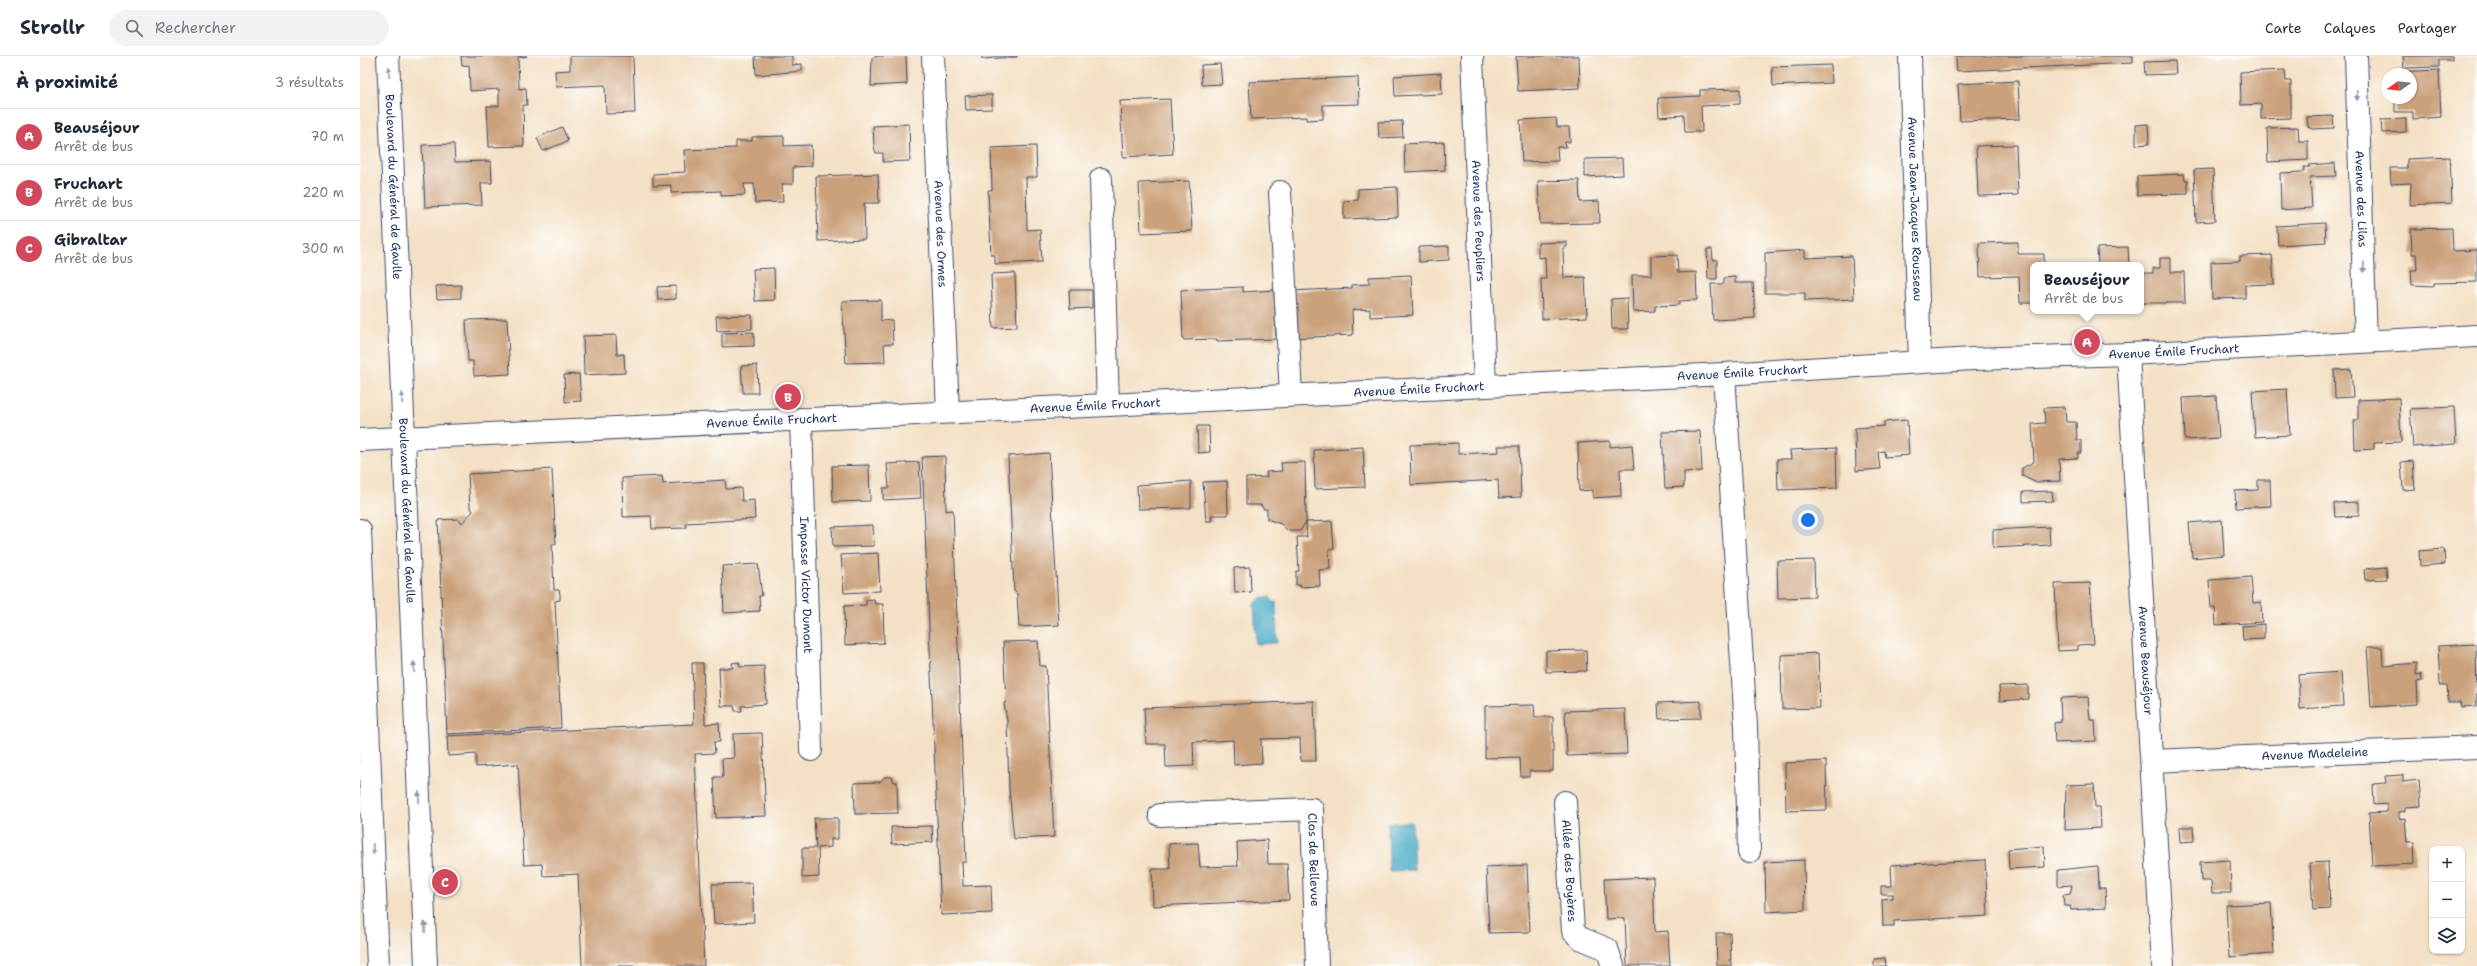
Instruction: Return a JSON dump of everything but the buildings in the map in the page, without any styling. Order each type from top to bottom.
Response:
[{"type":"street","name":"Boulevard du Général de Gaulle","points":[[388,56],[426,966]]},
{"type":"street","name":"Avenue des Ormes","points":[[933,56],[948,412]]},
{"type":"street","name":"Avenue des Peupliers","points":[[1472,56],[1485,386]]},
{"type":"street","name":"Avenue Jean-Jacques Rousseau","points":[[1910,56],[1920,362]]},
{"type":"street","name":"Avenue des Lilas","points":[[2356,56],[2366,341]]},
{"type":"street","points":[[1100,179],[1108,405]]},
{"type":"street","points":[[1280,192],[1291,395]]},
{"type":"street","name":"Avenue Émile Fruchart","points":[[360,440],[1108,405],[1724,374],[1920,362],[2128,354],[2477,336]]},
{"type":"street","name":"Avenue Beauséjour","points":[[2128,354],[2163,966]]},
{"type":"street","points":[[1724,374],[1746,728],[1749,852]]},
{"type":"street","name":"Impasse Victor Dumont","points":[[801,419],[811,750]]},
{"type":"street","points":[[360,530],[378,966]]},
{"type":"street","name":"Avenue Madeleine","points":[[2152,762],[2477,746]]},
{"type":"street","name":"Allée des Boyères","points":[[1565,802],[1573,931],[1580,938],[1607,949],[1613,966]]},
{"type":"street","name":"Clos de Bellevue","points":[[1160,815],[1312,809],[1317,966]]},
{"type":"water","points":[[1262,597],[1270,597],[1273,602],[1276,602],[1277,643],[1256,644],[1254,604]]},
{"type":"water","points":[[1412,822],[1414,870],[1389,871],[1388,823]]},
{"type":"place","name":"Beauséjour","points":[[2087,342]]},
{"type":"place","name":"Fruchart","points":[[788,397]]},
{"type":"place","name":"Gibraltar","points":[[445,882]]}]
